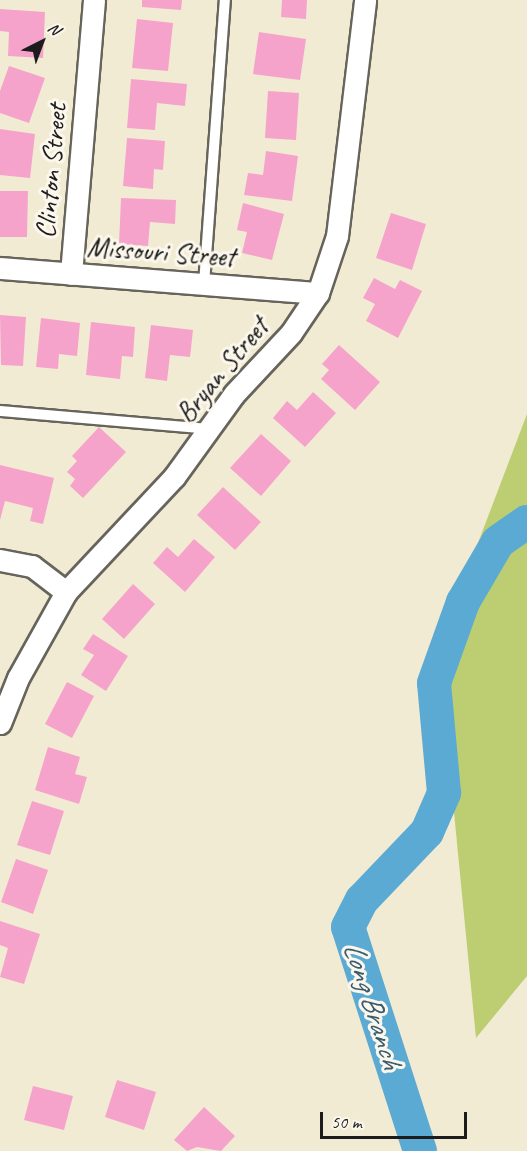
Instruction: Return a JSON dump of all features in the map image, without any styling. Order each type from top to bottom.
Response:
[{"type":"street","name":"Clinton Street","points":[[71,274],[94,0]]},
{"type":"street","name":"Bryan Street","points":[[0,723],[18,678],[66,592],[174,477],[234,394],[291,333],[318,293],[337,236],[365,0]]},
{"type":"street","name":"Missouri Street","points":[[0,268],[318,293]]},
{"type":"street","points":[[0,560],[32,566],[66,592]]},
{"type":"lane","points":[[204,284],[225,0]]},
{"type":"lane","points":[[0,411],[209,429]]},
{"type":"green space","points":[[527,414],[527,976],[476,1038],[438,648]]},
{"type":"building","points":[[142,0],[182,0],[181,10],[142,7]]},
{"type":"building","points":[[282,0],[307,0],[306,19],[281,17]]},
{"type":"building","points":[[0,9],[45,12],[43,58],[8,56],[9,32],[0,31]]},
{"type":"building","points":[[137,19],[173,23],[168,71],[132,68]]},
{"type":"building","points":[[259,32],[306,39],[300,80],[253,74]]},
{"type":"building","points":[[9,66],[45,78],[29,123],[0,113],[0,91]]},
{"type":"building","points":[[131,79],[187,84],[185,106],[157,103],[155,130],[127,128]]},
{"type":"building","points":[[268,91],[299,93],[296,140],[265,138]]},
{"type":"building","points":[[0,129],[35,134],[30,178],[0,175]]},
{"type":"building","points":[[127,138],[165,141],[163,170],[154,169],[153,189],[123,186]]},
{"type":"building","points":[[266,151],[298,156],[292,201],[244,195],[248,173],[263,175]]},
{"type":"building","points":[[0,191],[28,191],[27,237],[0,237]]},
{"type":"building","points":[[121,198],[176,200],[175,224],[150,222],[148,246],[119,244]]},
{"type":"building","points":[[243,203],[284,214],[272,260],[242,253],[247,232],[237,230]]},
{"type":"building","points":[[391,213],[426,224],[412,270],[376,258]]},
{"type":"building","points":[[374,278],[395,289],[400,280],[422,291],[398,338],[366,321],[375,304],[363,298]]},
{"type":"building","points":[[0,315],[26,317],[23,366],[1,365]]},
{"type":"building","points":[[41,318],[80,323],[77,356],[59,354],[58,369],[36,367]]},
{"type":"building","points":[[91,322],[135,327],[133,357],[122,356],[120,379],[86,375]]},
{"type":"building","points":[[151,325],[193,330],[190,357],[170,355],[167,381],[145,378]]},
{"type":"building","points":[[339,345],[380,382],[355,410],[321,379],[329,370],[322,364]]},
{"type":"building","points":[[313,392],[336,413],[305,447],[273,418],[287,401],[297,410]]},
{"type":"building","points":[[99,427],[126,452],[83,498],[70,486],[75,479],[67,472],[77,461],[72,456]]},
{"type":"building","points":[[261,434],[291,461],[261,496],[230,468]]},
{"type":"building","points":[[0,465],[54,478],[43,524],[30,521],[33,508],[5,501],[0,520]]},
{"type":"building","points":[[223,487],[261,522],[235,550],[197,515]]},
{"type":"building","points":[[194,539],[215,557],[185,592],[153,563],[167,547],[178,557]]},
{"type":"building","points":[[133,584],[155,604],[124,639],[102,619]]},
{"type":"building","points":[[93,634],[128,656],[106,691],[81,675],[94,655],[83,649]]},
{"type":"building","points":[[67,682],[94,696],[72,738],[45,724]]},
{"type":"building","points":[[48,747],[80,757],[75,774],[87,777],[79,804],[35,790]]},
{"type":"building","points":[[32,801],[64,811],[50,855],[17,845]]},
{"type":"building","points":[[16,859],[48,870],[33,914],[1,902]]},
{"type":"building","points":[[0,921],[40,934],[24,984],[0,977],[8,948],[0,945]]},
{"type":"building","points":[[117,1080],[156,1092],[144,1130],[105,1117]]},
{"type":"building","points":[[33,1086],[73,1096],[64,1130],[24,1120]]},
{"type":"building","points":[[204,1107],[235,1136],[221,1151],[197,1147],[187,1151],[174,1140]]},
{"type":"waterway","name":"Long Branch","points":[[420,1151],[348,927],[362,900],[427,832],[444,793],[434,683],[463,602],[498,542],[527,522]]}]
